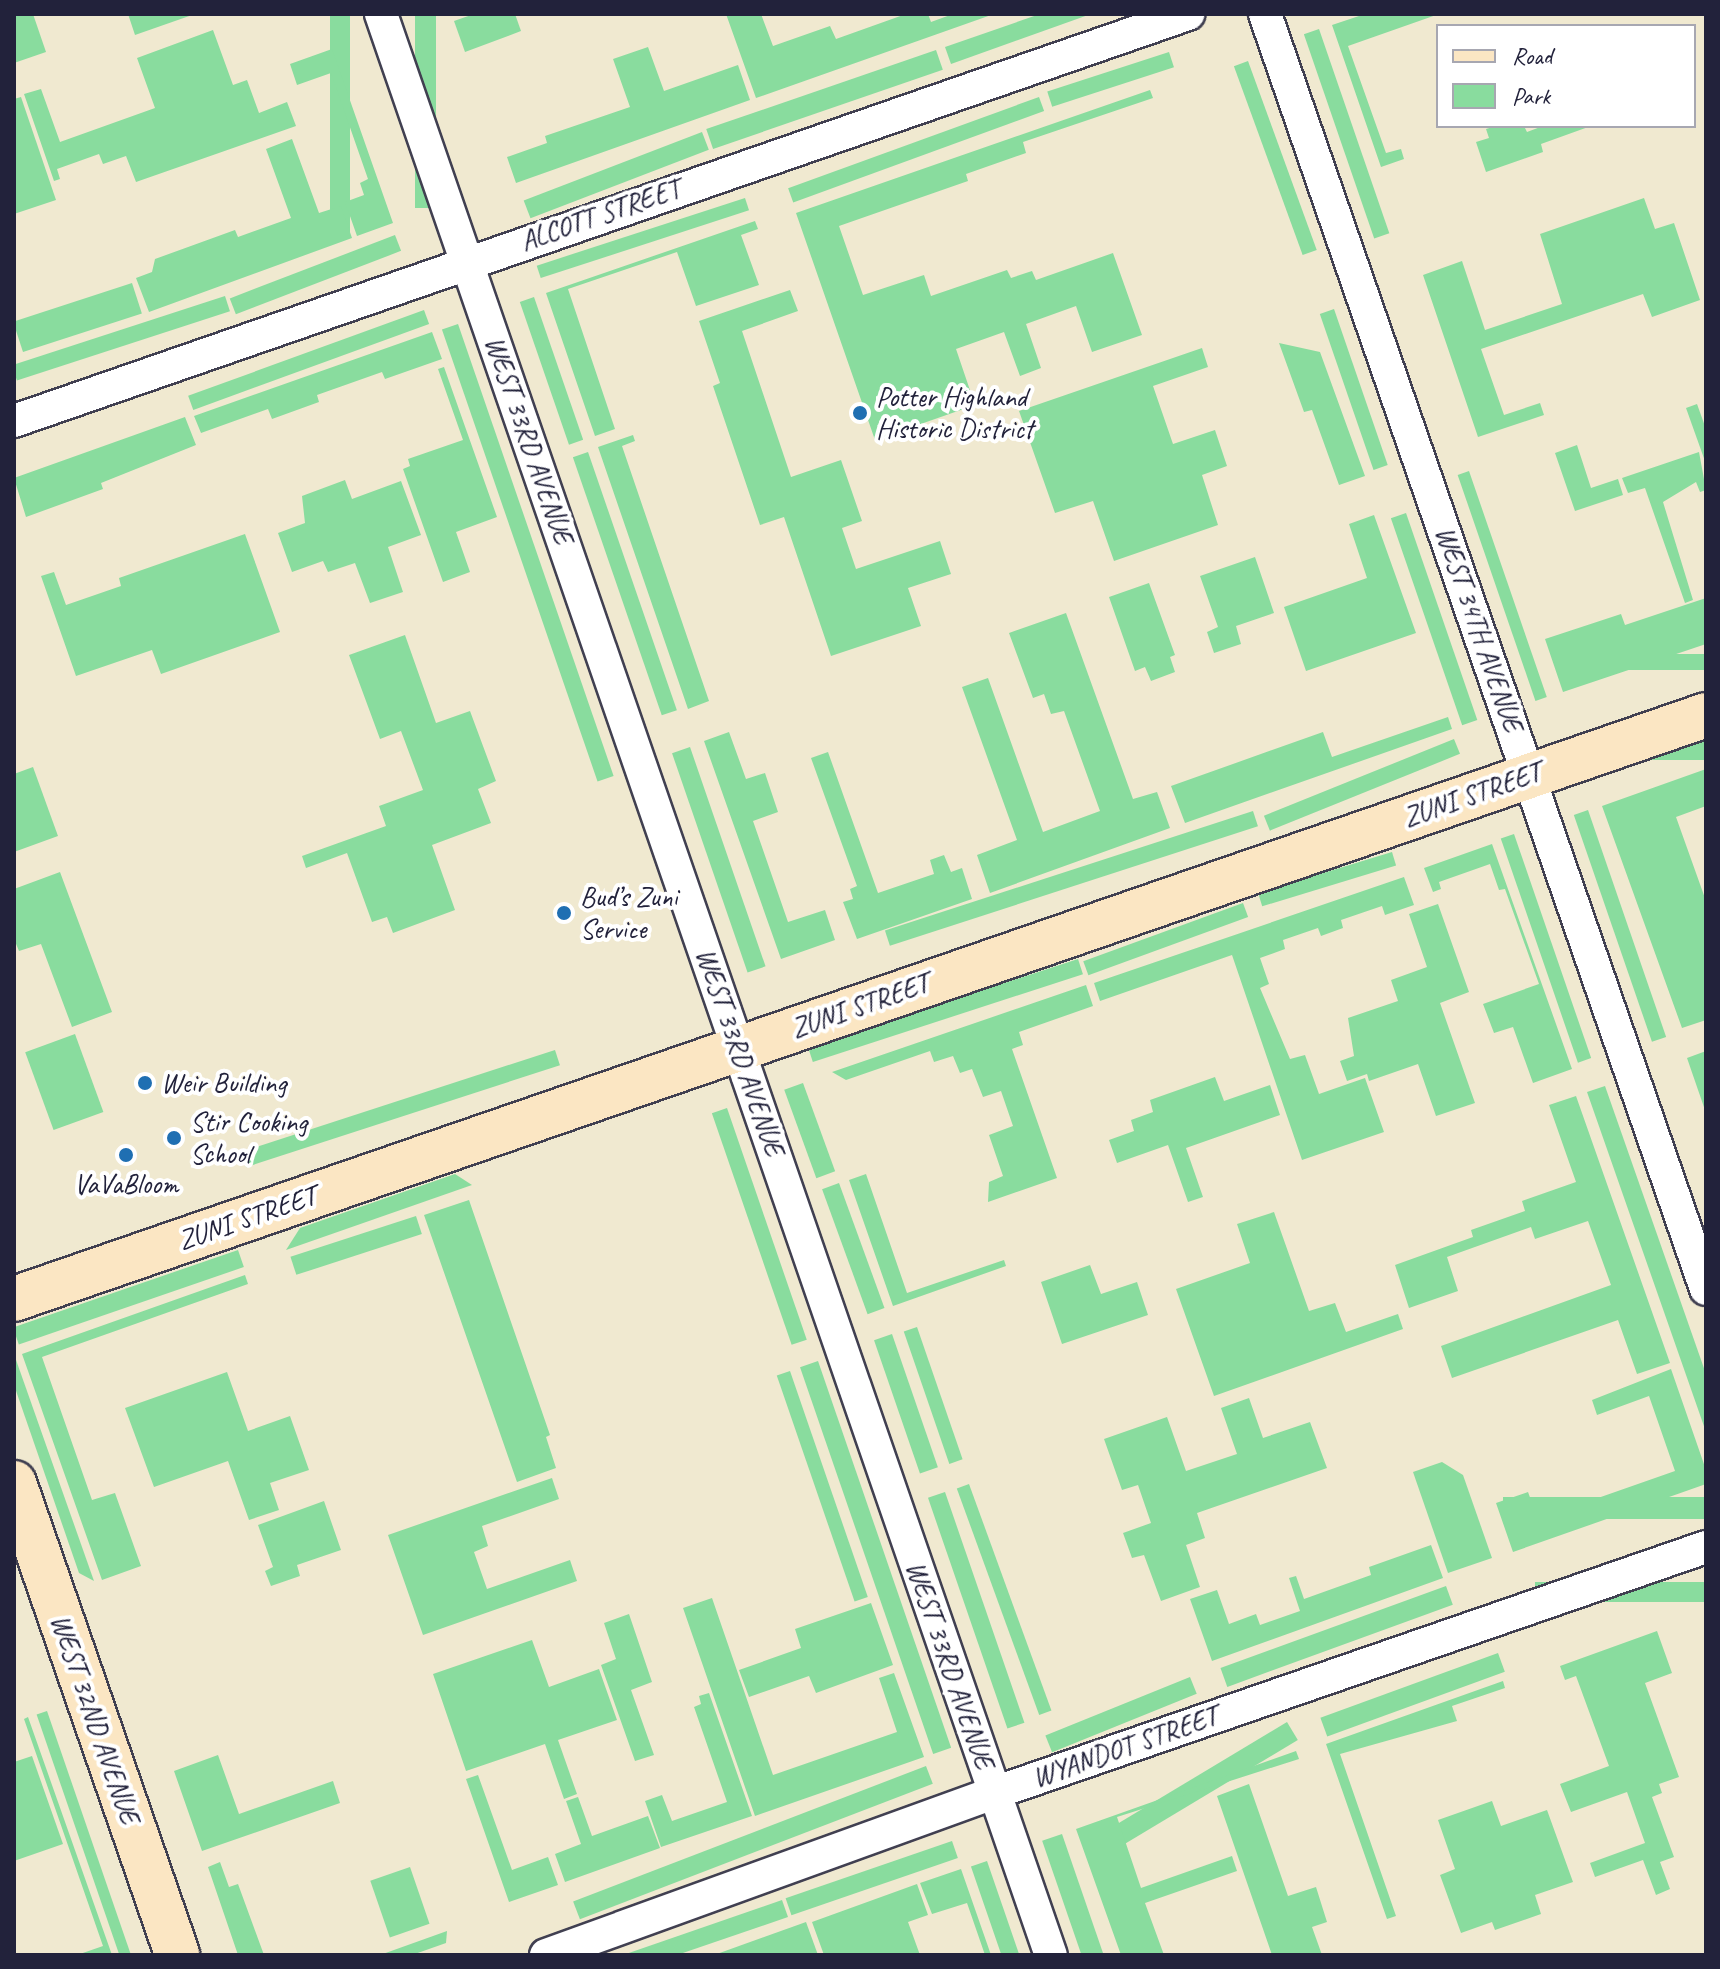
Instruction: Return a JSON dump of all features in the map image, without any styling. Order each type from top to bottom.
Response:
[{"type":"street","name":"WEST 33RD AVENUE","points":[[381,14],[1051,1955]]},
{"type":"street","name":"ALCOTT STREET","points":[[14,421],[467,260],[1188,14]]},
{"type":"street","name":"WEST 34TH AVENUE","points":[[1265,14],[1706,1289]]},
{"type":"street","name":"ZUNI STREET","points":[[14,1299],[1706,715]]},
{"type":"street","name":"WEST 32ND AVENUE","points":[[14,1483],[177,1955]]},
{"type":"street","name":"WYANDOT STREET","points":[[546,1955],[994,1793],[1706,1547]]},
{"type":"green space","points":[[14,14],[33,14],[46,52],[14,63]]},
{"type":"green space","points":[[128,14],[195,14],[135,35]]},
{"type":"green space","points":[[330,14],[350,14],[350,233],[330,233]]},
{"type":"green space","points":[[415,14],[436,14],[436,208],[415,208]]},
{"type":"green space","points":[[474,14],[515,14],[521,31],[465,52],[454,21]]},
{"type":"green space","points":[[726,14],[761,14],[773,46],[830,26],[836,39],[906,14],[928,14],[931,22],[953,14],[994,14],[756,98]]},
{"type":"green space","points":[[1040,14],[1091,14],[951,64],[945,47]]},
{"type":"green space","points":[[1365,14],[1439,14],[1348,46],[1386,153],[1401,149],[1404,159],[1381,167],[1332,25]]},
{"type":"green space","points":[[1319,29],[1389,233],[1374,238],[1304,34]]},
{"type":"green space","points":[[213,30],[233,85],[247,80],[259,113],[287,102],[296,126],[136,182],[126,156],[103,164],[99,154],[57,169],[60,179],[54,181],[24,94],[41,89],[60,142],[155,108],[137,58]]},
{"type":"green space","points":[[648,47],[664,91],[738,65],[750,100],[516,183],[507,157],[547,143],[545,136],[630,107],[613,59]]},
{"type":"green space","points":[[332,49],[393,223],[357,236],[345,202],[364,195],[360,183],[368,179],[331,73],[297,85],[290,64]]},
{"type":"green space","points":[[936,50],[943,70],[713,149],[706,129]]},
{"type":"green space","points":[[1169,52],[1174,67],[1052,107],[1047,92]]},
{"type":"green space","points":[[1248,61],[1317,250],[1303,255],[1234,66]]},
{"type":"green space","points":[[1150,90],[1153,98],[1023,142],[1026,153],[966,174],[968,181],[839,226],[863,295],[924,275],[931,296],[1007,270],[1011,278],[1032,271],[1036,280],[1113,253],[1142,335],[1092,352],[1076,306],[1026,324],[1041,368],[1020,376],[1004,332],[956,349],[975,405],[875,440],[796,213]]},
{"type":"green space","points":[[21,97],[56,200],[14,214],[14,99]]},
{"type":"green space","points":[[1039,97],[1044,111],[793,202],[788,188]]},
{"type":"green space","points":[[1525,128],[1527,132],[1538,128],[1585,128],[1541,144],[1543,152],[1486,172],[1476,142],[1489,138],[1486,129]]},
{"type":"green space","points":[[702,132],[709,150],[530,218],[524,200]]},
{"type":"green space","points":[[292,139],[319,213],[341,206],[352,238],[149,312],[136,278],[152,272],[155,259],[235,230],[238,237],[291,218],[266,149]]},
{"type":"green space","points":[[745,198],[749,210],[541,278],[537,266]]},
{"type":"green space","points":[[1644,198],[1655,229],[1674,223],[1700,300],[1652,317],[1643,294],[1481,349],[1504,415],[1540,403],[1544,415],[1478,437],[1423,275],[1462,261],[1485,330],[1562,304],[1540,234]]},
{"type":"green space","points":[[755,221],[758,229],[741,235],[759,285],[696,306],[677,252],[568,289],[615,429],[595,436],[546,293]]},
{"type":"green space","points":[[395,235],[401,251],[236,314],[230,298]]},
{"type":"green space","points":[[132,283],[142,313],[23,352],[14,321]]},
{"type":"green space","points":[[790,290],[798,311],[742,331],[791,477],[841,460],[862,521],[842,528],[856,569],[940,541],[951,574],[908,588],[921,626],[831,656],[784,517],[760,525],[713,386],[720,383],[699,321]]},
{"type":"green space","points":[[225,296],[230,311],[17,380],[14,365]]},
{"type":"green space","points":[[534,297],[583,440],[569,445],[520,302]]},
{"type":"green space","points":[[1334,309],[1388,465],[1374,470],[1320,314]]},
{"type":"green space","points":[[424,310],[429,324],[193,410],[188,396]]},
{"type":"green space","points":[[458,324],[614,776],[598,781],[442,330]]},
{"type":"green space","points":[[432,332],[442,359],[385,379],[382,372],[317,395],[319,402],[272,419],[268,409],[201,433],[194,416]]},
{"type":"green space","points":[[1279,343],[1320,352],[1365,476],[1339,485],[1312,410],[1304,412]]},
{"type":"green space","points":[[1202,348],[1208,367],[1153,386],[1173,444],[1215,430],[1227,466],[1202,475],[1218,525],[1114,561],[1093,501],[1055,513],[1019,411]]},
{"type":"green space","points":[[444,367],[497,517],[456,532],[470,572],[443,582],[403,469],[410,466],[408,459],[463,440],[438,369]]},
{"type":"green space","points":[[1697,404],[1706,429],[1706,464],[1686,408]]},
{"type":"green space","points":[[185,417],[196,445],[101,483],[103,489],[26,517],[14,478]]},
{"type":"green space","points":[[633,435],[635,441],[622,446],[709,701],[688,709],[598,447]]},
{"type":"green space","points":[[1577,445],[1591,488],[1618,479],[1623,495],[1575,511],[1555,453]]},
{"type":"green space","points":[[588,452],[677,710],[662,715],[573,457]]},
{"type":"green space","points":[[1699,452],[1706,490],[1700,492],[1696,482],[1663,502],[1693,600],[1685,603],[1645,488],[1628,493],[1622,478]]},
{"type":"green space","points":[[1469,471],[1547,697],[1535,701],[1458,475]]},
{"type":"green space","points":[[345,480],[352,499],[401,481],[421,535],[388,547],[403,592],[370,603],[355,563],[328,572],[323,561],[292,572],[278,533],[305,523],[302,496]]},
{"type":"green space","points":[[1406,513],[1477,720],[1462,725],[1391,518]]},
{"type":"green space","points":[[1374,515],[1416,633],[1306,671],[1284,607],[1367,578],[1349,524]]},
{"type":"green space","points":[[245,534],[280,632],[161,674],[152,650],[76,676],[41,576],[54,572],[66,605],[121,586],[119,578]]},
{"type":"green space","points":[[1255,557],[1274,613],[1236,626],[1241,644],[1214,653],[1207,632],[1218,627],[1200,576]]},
{"type":"green space","points":[[1149,583],[1175,655],[1170,657],[1175,672],[1151,681],[1145,667],[1135,671],[1109,597]]},
{"type":"green space","points":[[1706,598],[1706,644],[1563,692],[1545,639],[1621,614],[1625,625]]},
{"type":"green space","points":[[1066,613],[1133,799],[1157,792],[1170,828],[990,893],[977,855],[1017,840],[962,687],[988,678],[1043,832],[1100,811],[1064,711],[1051,714],[1044,694],[1033,698],[1009,633]]},
{"type":"green space","points":[[405,635],[436,723],[470,711],[496,781],[478,789],[491,823],[432,845],[455,910],[393,933],[387,917],[372,922],[347,853],[306,868],[302,856],[386,826],[379,806],[423,790],[401,731],[380,739],[349,655]]},
{"type":"green space","points":[[1558,654],[1706,654],[1706,670],[1558,670]]},
{"type":"green space","points":[[1448,717],[1452,729],[1185,823],[1171,786],[1323,732],[1332,757]]},
{"type":"green space","points":[[729,732],[746,779],[765,773],[778,812],[753,821],[788,922],[825,910],[835,940],[781,959],[704,741]]},
{"type":"green space","points":[[1454,739],[1460,754],[1270,831],[1264,816]]},
{"type":"green space","points":[[1586,739],[1706,739],[1706,760],[1586,760]]},
{"type":"green space","points":[[690,747],[766,966],[748,973],[672,753]]},
{"type":"green space","points":[[828,752],[878,893],[934,874],[930,860],[944,855],[951,872],[962,868],[972,899],[857,939],[843,902],[853,899],[850,889],[857,886],[811,758]]},
{"type":"green space","points":[[33,767],[58,836],[14,852],[14,774]]},
{"type":"green space","points":[[1706,769],[1706,806],[1676,817],[1706,901],[1706,1020],[1682,1028],[1602,806]]},
{"type":"green space","points":[[1588,810],[1666,1037],[1652,1042],[1574,815]]},
{"type":"green space","points":[[1253,811],[1258,826],[890,946],[885,931]]},
{"type":"green space","points":[[1514,834],[1591,1058],[1578,1063],[1501,839]]},
{"type":"green space","points":[[1492,844],[1572,1069],[1533,1083],[1513,1027],[1494,1033],[1483,1004],[1539,984],[1505,889],[1499,890],[1490,864],[1439,882],[1441,889],[1433,892],[1424,868]]},
{"type":"green space","points":[[1392,852],[1396,865],[1262,906],[1258,893]]},
{"type":"green space","points":[[60,872],[112,1012],[72,1027],[41,944],[19,951],[14,939],[14,889]]},
{"type":"green space","points":[[1404,877],[1414,905],[1385,915],[1382,906],[1341,920],[1343,928],[1321,936],[1318,928],[1283,940],[1285,949],[1260,958],[1269,984],[1260,988],[1290,1059],[1305,1055],[1319,1094],[1365,1078],[1384,1132],[1302,1160],[1232,955],[1100,1001],[1094,983]]},
{"type":"green space","points":[[1243,903],[1248,917],[1088,975],[1083,961]]},
{"type":"green space","points":[[1438,904],[1469,992],[1440,1003],[1475,1103],[1436,1116],[1418,1064],[1369,1081],[1367,1074],[1347,1081],[1340,1061],[1354,1056],[1348,1018],[1398,1001],[1391,980],[1427,967],[1409,914]]},
{"type":"green space","points":[[1078,959],[1083,974],[813,1062],[808,1047]]},
{"type":"green space","points":[[1086,985],[1093,1006],[1019,1032],[1023,1045],[1012,1049],[1057,1178],[988,1202],[989,1182],[1003,1176],[989,1135],[1013,1126],[1001,1091],[983,1097],[972,1069],[960,1073],[953,1056],[934,1062],[930,1051],[846,1080],[832,1072]]},
{"type":"green space","points":[[75,1034],[103,1112],[54,1130],[25,1052]]},
{"type":"green space","points":[[555,1050],[560,1065],[246,1167],[241,1152]]},
{"type":"green space","points":[[1706,1051],[1706,1113],[1687,1058]]},
{"type":"green space","points":[[1215,1077],[1224,1101],[1270,1085],[1280,1115],[1186,1148],[1203,1197],[1188,1202],[1168,1145],[1117,1163],[1109,1140],[1134,1131],[1131,1120],[1153,1112],[1150,1100]]},
{"type":"green space","points":[[803,1083],[835,1171],[816,1178],[784,1090]]},
{"type":"green space","points":[[1605,1086],[1706,1374],[1706,1432],[1587,1092]]},
{"type":"green space","points":[[1576,1096],[1670,1363],[1637,1374],[1618,1320],[1452,1378],[1441,1346],[1611,1285],[1588,1221],[1535,1239],[1531,1227],[1447,1257],[1458,1291],[1409,1308],[1395,1265],[1473,1237],[1471,1230],[1525,1211],[1522,1201],[1576,1182],[1549,1105]]},
{"type":"green space","points":[[727,1108],[807,1340],[792,1345],[712,1113]]},
{"type":"green space","points":[[455,1174],[472,1185],[286,1250],[300,1228]]},
{"type":"green space","points":[[866,1174],[907,1293],[1004,1260],[1006,1266],[893,1306],[849,1180]]},
{"type":"green space","points":[[839,1183],[884,1308],[868,1314],[822,1189]]},
{"type":"green space","points":[[469,1200],[550,1435],[546,1437],[556,1468],[517,1482],[424,1215]]},
{"type":"green space","points":[[1274,1212],[1309,1311],[1335,1303],[1346,1332],[1398,1314],[1403,1329],[1214,1396],[1176,1289],[1250,1263],[1237,1224]]},
{"type":"green space","points":[[416,1216],[422,1234],[296,1275],[290,1257]]},
{"type":"green space","points":[[238,1250],[244,1267],[19,1345],[14,1327]]},
{"type":"green space","points":[[1090,1265],[1101,1294],[1137,1282],[1148,1315],[1062,1344],[1041,1282]]},
{"type":"green space","points":[[245,1275],[248,1284],[42,1357],[92,1500],[115,1493],[141,1566],[102,1580],[22,1354]]},
{"type":"green space","points":[[917,1327],[963,1459],[949,1464],[904,1332]]},
{"type":"green space","points":[[892,1334],[938,1467],[920,1474],[874,1340]]},
{"type":"green space","points":[[14,1358],[94,1581],[79,1573],[14,1385]]},
{"type":"green space","points":[[818,1361],[951,1748],[933,1754],[800,1367]]},
{"type":"green space","points":[[1671,1369],[1706,1470],[1706,1484],[1513,1552],[1496,1503],[1528,1492],[1538,1519],[1675,1471],[1649,1396],[1597,1415],[1592,1400]]},
{"type":"green space","points":[[790,1371],[868,1597],[855,1602],[777,1376]]},
{"type":"green space","points":[[227,1372],[248,1431],[290,1416],[309,1470],[270,1483],[279,1510],[249,1520],[228,1461],[154,1487],[125,1408]]},
{"type":"green space","points":[[1249,1398],[1263,1438],[1310,1422],[1327,1468],[1197,1513],[1205,1538],[1186,1545],[1200,1587],[1161,1601],[1144,1555],[1132,1558],[1123,1533],[1151,1523],[1138,1485],[1122,1490],[1104,1439],[1167,1417],[1186,1471],[1237,1454],[1221,1408]]},
{"type":"green space","points":[[1442,1462],[1463,1475],[1492,1558],[1448,1573],[1413,1472]]},
{"type":"green space","points":[[552,1478],[559,1499],[482,1526],[488,1546],[474,1552],[487,1589],[570,1560],[577,1581],[423,1635],[388,1535]]},
{"type":"green space","points":[[969,1484],[1051,1710],[1039,1715],[957,1488]]},
{"type":"green space","points":[[945,1492],[1024,1723],[1007,1729],[928,1498]]},
{"type":"green space","points":[[1503,1497],[1706,1497],[1706,1519],[1503,1519]]},
{"type":"green space","points":[[324,1501],[341,1550],[297,1565],[300,1576],[271,1586],[265,1571],[273,1567],[258,1525]]},
{"type":"green space","points":[[1431,1545],[1443,1578],[1212,1661],[1190,1599],[1217,1590],[1229,1624],[1256,1614],[1260,1625],[1300,1611],[1289,1578],[1296,1576],[1304,1599],[1371,1575],[1369,1567]]},
{"type":"green space","points":[[1535,1582],[1706,1582],[1706,1602],[1535,1602]]},
{"type":"green space","points":[[1446,1586],[1453,1605],[1227,1687],[1220,1668]]},
{"type":"green space","points":[[712,1598],[773,1775],[897,1732],[879,1678],[894,1673],[924,1757],[755,1816],[683,1608]]},
{"type":"green space","points":[[871,1603],[893,1665],[816,1693],[809,1676],[749,1697],[739,1670],[801,1648],[795,1629]]},
{"type":"green space","points":[[629,1614],[652,1682],[631,1690],[654,1755],[635,1761],[601,1665],[616,1659],[604,1623]]},
{"type":"green space","points":[[1657,1631],[1672,1673],[1645,1683],[1679,1777],[1659,1784],[1662,1793],[1652,1797],[1674,1857],[1660,1862],[1670,1889],[1656,1895],[1643,1860],[1595,1877],[1590,1863],[1645,1843],[1627,1792],[1571,1812],[1560,1784],[1609,1766],[1576,1676],[1565,1680],[1560,1666]]},
{"type":"green space","points":[[532,1640],[549,1687],[599,1669],[617,1720],[558,1740],[577,1794],[564,1799],[545,1744],[466,1771],[433,1674]]},
{"type":"green space","points":[[1498,1653],[1505,1672],[1327,1736],[1320,1718]]},
{"type":"green space","points":[[1190,1677],[1197,1694],[1052,1752],[1045,1735]]},
{"type":"green space","points":[[1503,1681],[1505,1688],[1452,1706],[1457,1721],[1340,1754],[1396,1916],[1387,1919],[1326,1744]]},
{"type":"green space","points":[[709,1693],[752,1816],[661,1847],[645,1801],[662,1795],[672,1821],[727,1802],[694,1707],[701,1704],[699,1696]]},
{"type":"green space","points":[[47,1711],[131,1955],[119,1955],[37,1715]]},
{"type":"green space","points":[[28,1717],[112,1955],[77,1955],[103,1946],[24,1719]]},
{"type":"green space","points":[[1287,1722],[1298,1740],[1094,1863],[1083,1845]]},
{"type":"green space","points":[[1296,1751],[1299,1759],[1117,1817],[1141,1888],[1232,1856],[1237,1871],[1145,1903],[1164,1955],[1121,1955],[1076,1829]]},
{"type":"green space","points":[[218,1755],[239,1814],[333,1781],[340,1803],[202,1851],[174,1771]]},
{"type":"green space","points":[[32,1756],[63,1844],[14,1861],[14,1762]]},
{"type":"green space","points":[[926,1766],[933,1784],[580,1919],[573,1901]]},
{"type":"green space","points":[[478,1775],[512,1870],[548,1857],[558,1885],[509,1902],[466,1779]]},
{"type":"green space","points":[[1249,1784],[1288,1896],[1316,1887],[1327,1922],[1312,1927],[1322,1955],[1272,1955],[1217,1796]]},
{"type":"green space","points":[[578,1797],[592,1836],[648,1816],[660,1848],[565,1882],[555,1854],[581,1844],[566,1801]]},
{"type":"green space","points":[[1492,1801],[1501,1826],[1547,1810],[1573,1882],[1535,1895],[1541,1914],[1495,1930],[1492,1922],[1461,1933],[1440,1875],[1455,1869],[1438,1820]]},
{"type":"green space","points":[[1062,1834],[1104,1955],[1081,1955],[1042,1841]]},
{"type":"green space","points":[[952,1841],[958,1858],[791,1915],[786,1898]]},
{"type":"green space","points":[[987,1861],[1019,1955],[1001,1955],[971,1867]]},
{"type":"green space","points":[[220,1862],[229,1887],[238,1884],[264,1955],[238,1955],[208,1867]]},
{"type":"green space","points":[[410,1867],[430,1924],[390,1937],[370,1881]]},
{"type":"green space","points":[[961,1869],[991,1955],[985,1955],[967,1903],[932,1914],[920,1883]]},
{"type":"green space","points":[[917,1884],[928,1915],[908,1922],[920,1955],[824,1955],[812,1922]]},
{"type":"green space","points":[[782,1900],[788,1917],[677,1955],[623,1955]]},
{"type":"green space","points":[[806,1922],[818,1955],[714,1955]]},
{"type":"green space","points":[[447,1931],[446,1943],[412,1955],[380,1955]]},
{"type":"place","name":"Potter Highland Historic District","points":[[860,413]]},
{"type":"place","name":"Bud’s Zuni Service","points":[[564,913]]},
{"type":"place","name":"Weir Building","points":[[145,1083]]},
{"type":"place","name":"Stir Cooking School","points":[[174,1138]]},
{"type":"place","name":"VaVaBloom","points":[[126,1155]]}]
